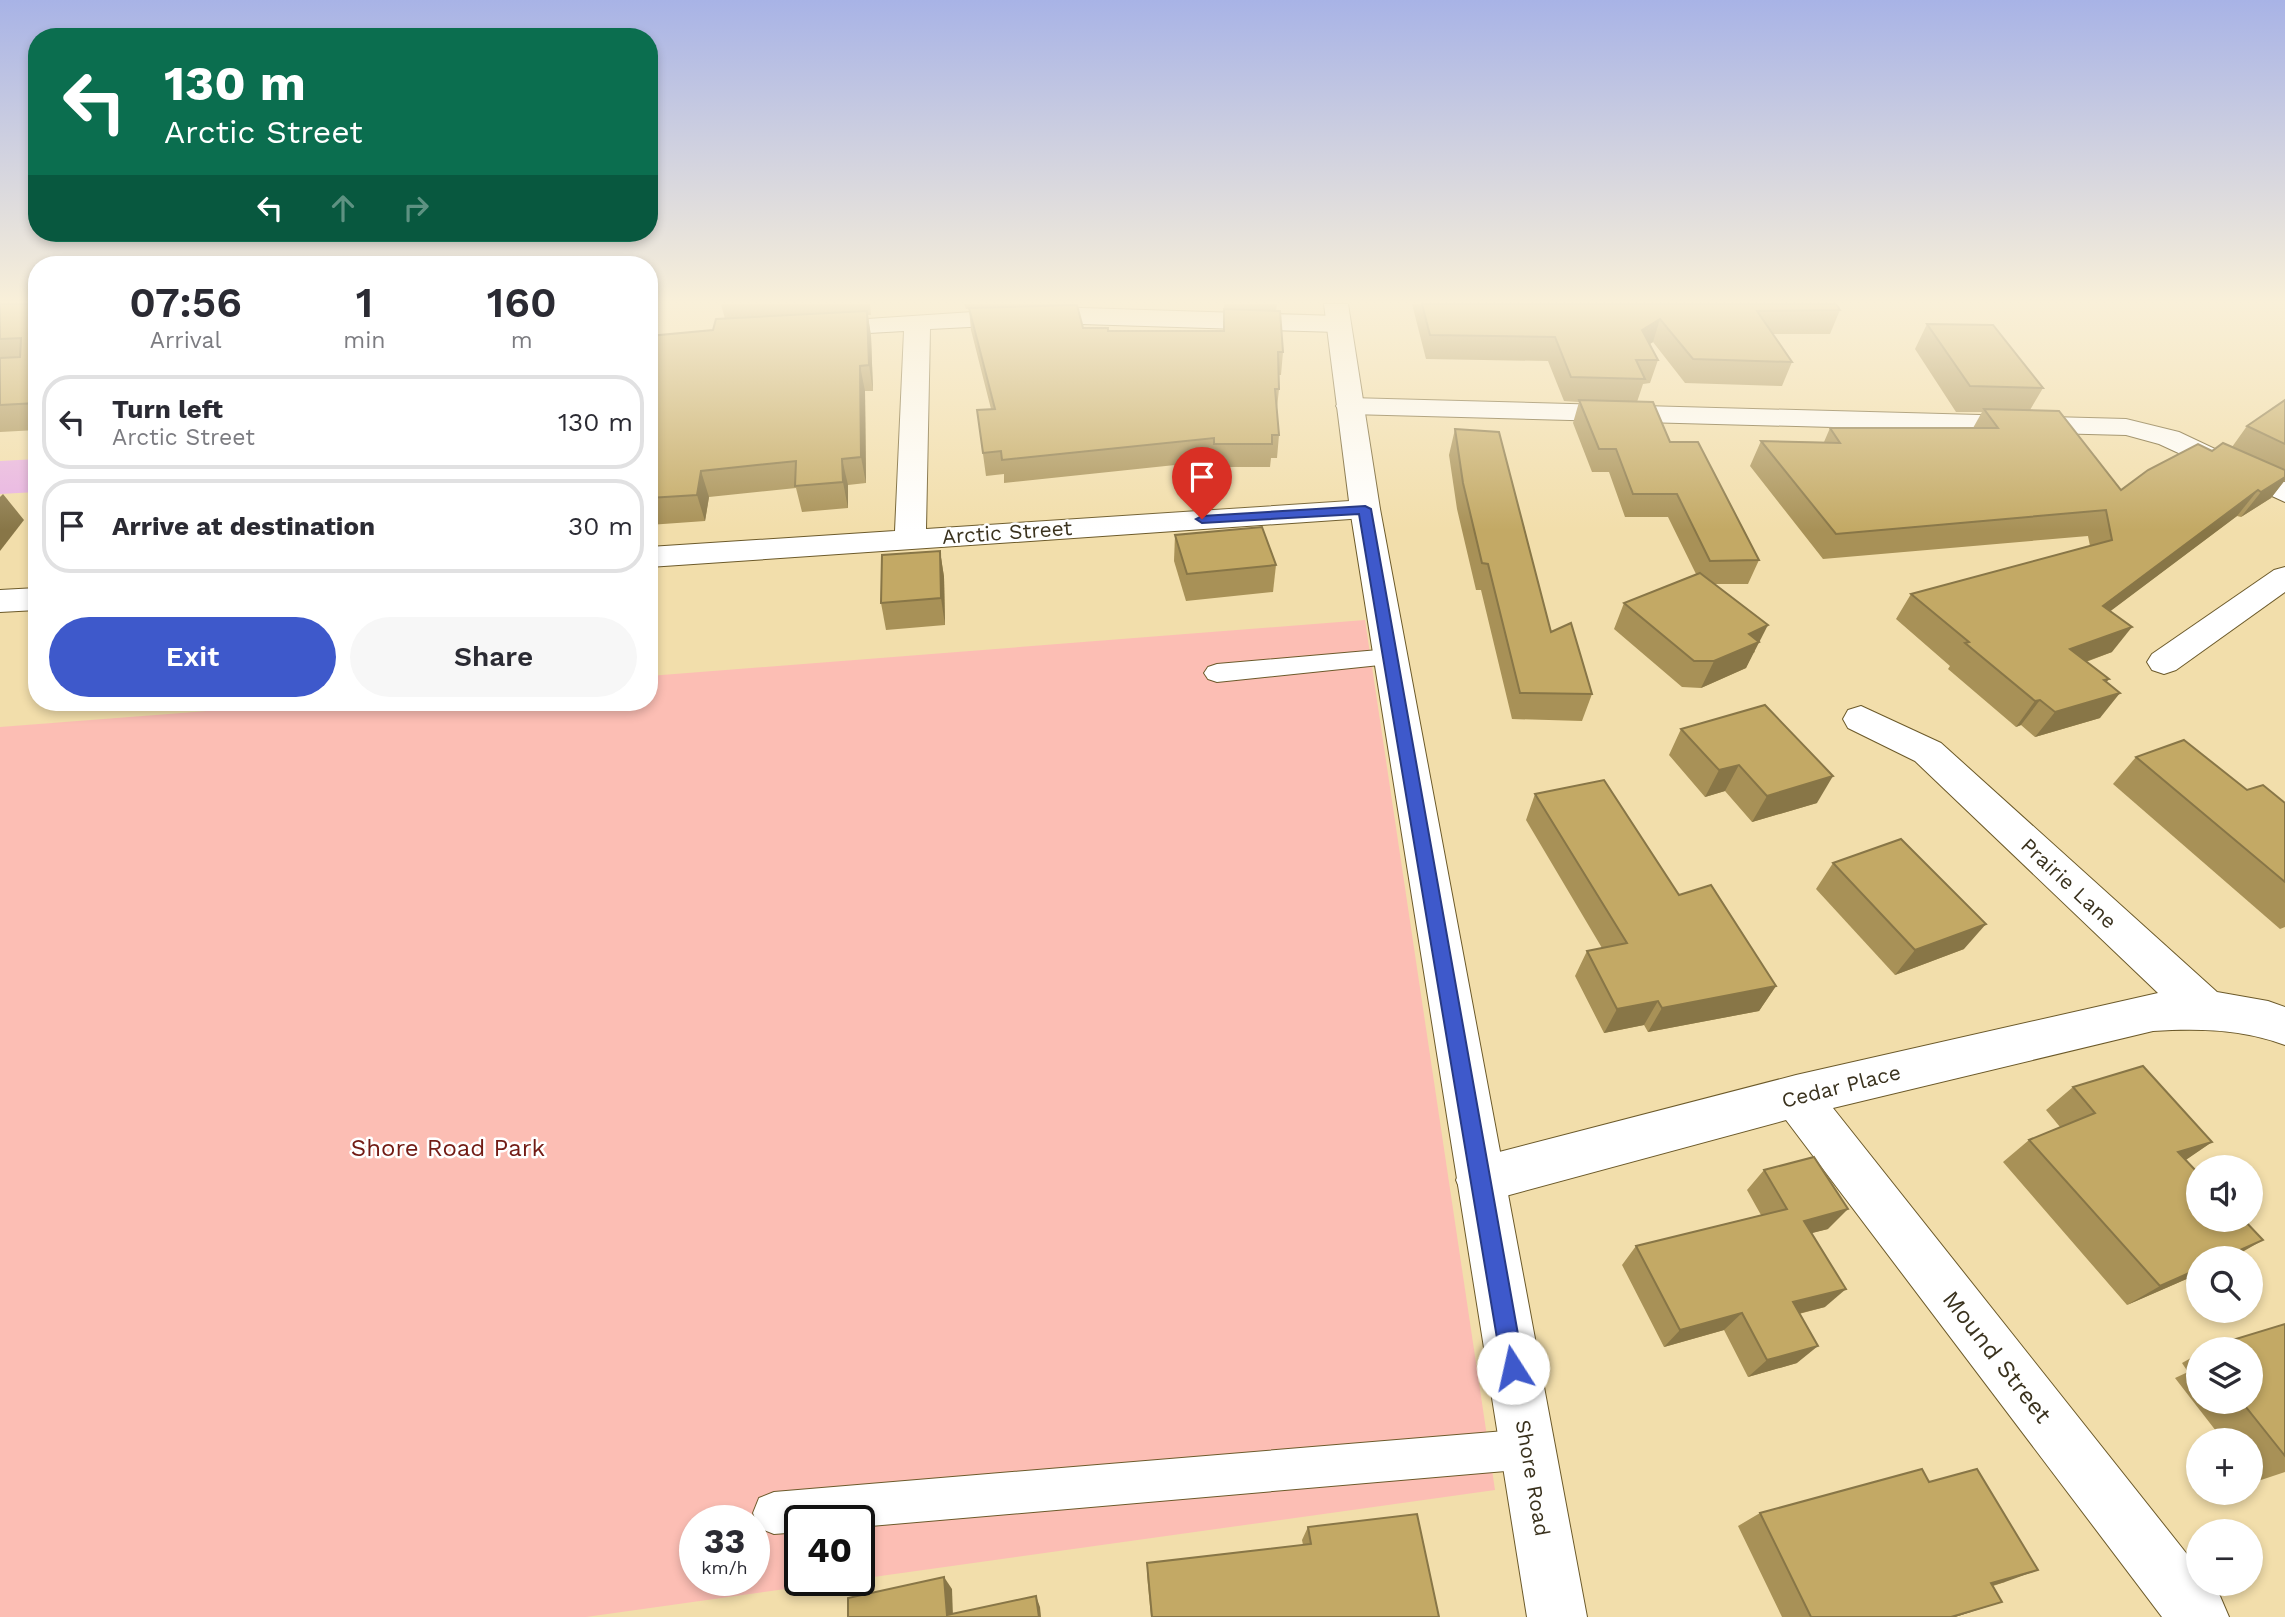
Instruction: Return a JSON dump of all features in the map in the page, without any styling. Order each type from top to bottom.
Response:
[{"type":"street","points":[[910,539],[915,379]]},
{"type":"street","name":"Shore Road","points":[[1346,379],[1390,657],[1557,1617]]},
{"type":"street","points":[[1350,406],[2126,427],[2169,438],[2285,493]]},
{"type":"street","name":"Arctic Street","points":[[658,556],[1365,509]]},
{"type":"street","points":[[2164,662],[2285,577]]},
{"type":"street","points":[[0,601],[28,599]]},
{"type":"street","name":"Prairie Lane","points":[[1861,719],[1928,752],[2205,1009]]},
{"type":"street","points":[[2205,1009],[2268,1020],[2285,1026]]},
{"type":"street","name":"Cedar Place","points":[[1480,1180],[1796,1096],[2085,1027],[2153,1012],[2205,1009]]},
{"type":"street","name":"Mound Street","points":[[1796,1096],[2199,1617]]},
{"type":"lane","points":[[1217,673],[1390,657]]},
{"type":"lane","points":[[774,1513],[1528,1449]]},
{"type":"green space","name":"Shore Road Park","points":[[1365,620],[1495,1490],[875,1577],[875,1505],[784,1505],[784,1589],[770,1591],[770,1505],[679,1505],[679,1596],[736,1596],[586,1617],[0,1617],[0,727],[207,711],[658,711],[658,675]]},
{"type":"shaded area","points":[[28,459],[28,492],[0,494],[0,461]]},
{"type":"building","points":[[0,379],[28,379],[28,403],[0,405]]},
{"type":"building","points":[[658,379],[860,379],[861,457],[842,459],[843,482],[795,486],[796,461],[701,471],[697,495],[658,497]]},
{"type":"building","points":[[987,379],[1279,379],[1279,389],[1275,389],[1279,435],[1272,435],[1272,444],[1214,444],[1214,438],[1002,460],[1001,451],[983,453],[977,410],[995,409]]},
{"type":"building","points":[[1965,379],[2036,379],[2043,388],[1970,386]]},
{"type":"building","points":[[1579,400],[1653,402],[1670,442],[1698,442],[1759,560],[1710,561],[1677,494],[1633,494],[1616,449],[1599,449]]},
{"type":"building","points":[[2285,400],[2285,444],[2247,426]]},
{"type":"building","points":[[1984,409],[2059,411],[2121,490],[2148,470],[2198,444],[2212,451],[2223,443],[2285,470],[2285,477],[2261,492],[2258,490],[2103,606],[2132,627],[2070,649],[2109,679],[2104,680],[2120,693],[2055,712],[2040,700],[2035,701],[1911,594],[2112,540],[2106,510],[1836,534],[1761,441],[1840,443],[1830,428],[1998,428]]},
{"type":"building","points":[[1455,429],[1499,432],[1551,632],[1571,623],[1592,694],[1520,693],[1488,564],[1482,563],[1463,483]]},
{"type":"building","points":[[1262,527],[1276,565],[1187,574],[1175,535]]},
{"type":"building","points":[[940,551],[941,598],[881,603],[882,555]]},
{"type":"building","points":[[1700,573],[1768,625],[1749,634],[1759,642],[1714,661],[1694,661],[1624,603]]},
{"type":"building","points":[[1765,705],[1833,776],[1767,796],[1739,765],[1719,770],[1681,729]]},
{"type":"building","points":[[2184,740],[2247,790],[2263,785],[2285,803],[2285,882],[2136,757]]},
{"type":"building","points":[[1604,780],[1679,895],[1711,885],[1776,986],[1662,1008],[1658,1001],[1617,1009],[1587,951],[1627,943],[1535,794]]},
{"type":"building","points":[[1901,839],[1986,924],[1915,950],[1833,863]]},
{"type":"building","points":[[2143,1066],[2212,1142],[2178,1152],[2186,1160],[2186,1232],[2255,1232],[2263,1240],[2249,1246],[2186,1246],[2186,1274],[2160,1286],[2029,1140],[2095,1113],[2073,1087]]},
{"type":"building","points":[[1814,1157],[1848,1209],[1804,1221],[1846,1289],[1793,1302],[1818,1346],[1767,1360],[1742,1313],[1680,1330],[1636,1246],[1787,1209],[1764,1170]]},
{"type":"building","points":[[2285,1324],[2285,1456],[2252,1414],[2263,1414],[2263,1337],[2242,1337]]},
{"type":"building","points":[[1922,1469],[1929,1482],[1977,1469],[2038,1570],[1991,1583],[2002,1602],[1951,1617],[1811,1617],[1760,1513]]},
{"type":"building","points":[[1417,1514],[1439,1617],[1152,1617],[1147,1563],[1311,1544],[1308,1527]]},
{"type":"building","points":[[944,1577],[947,1615],[1036,1596],[1039,1617],[848,1617],[848,1598],[875,1596],[875,1592]]},
{"type":"route","points":[[1202,519],[1365,509],[1513,1368]]}]
